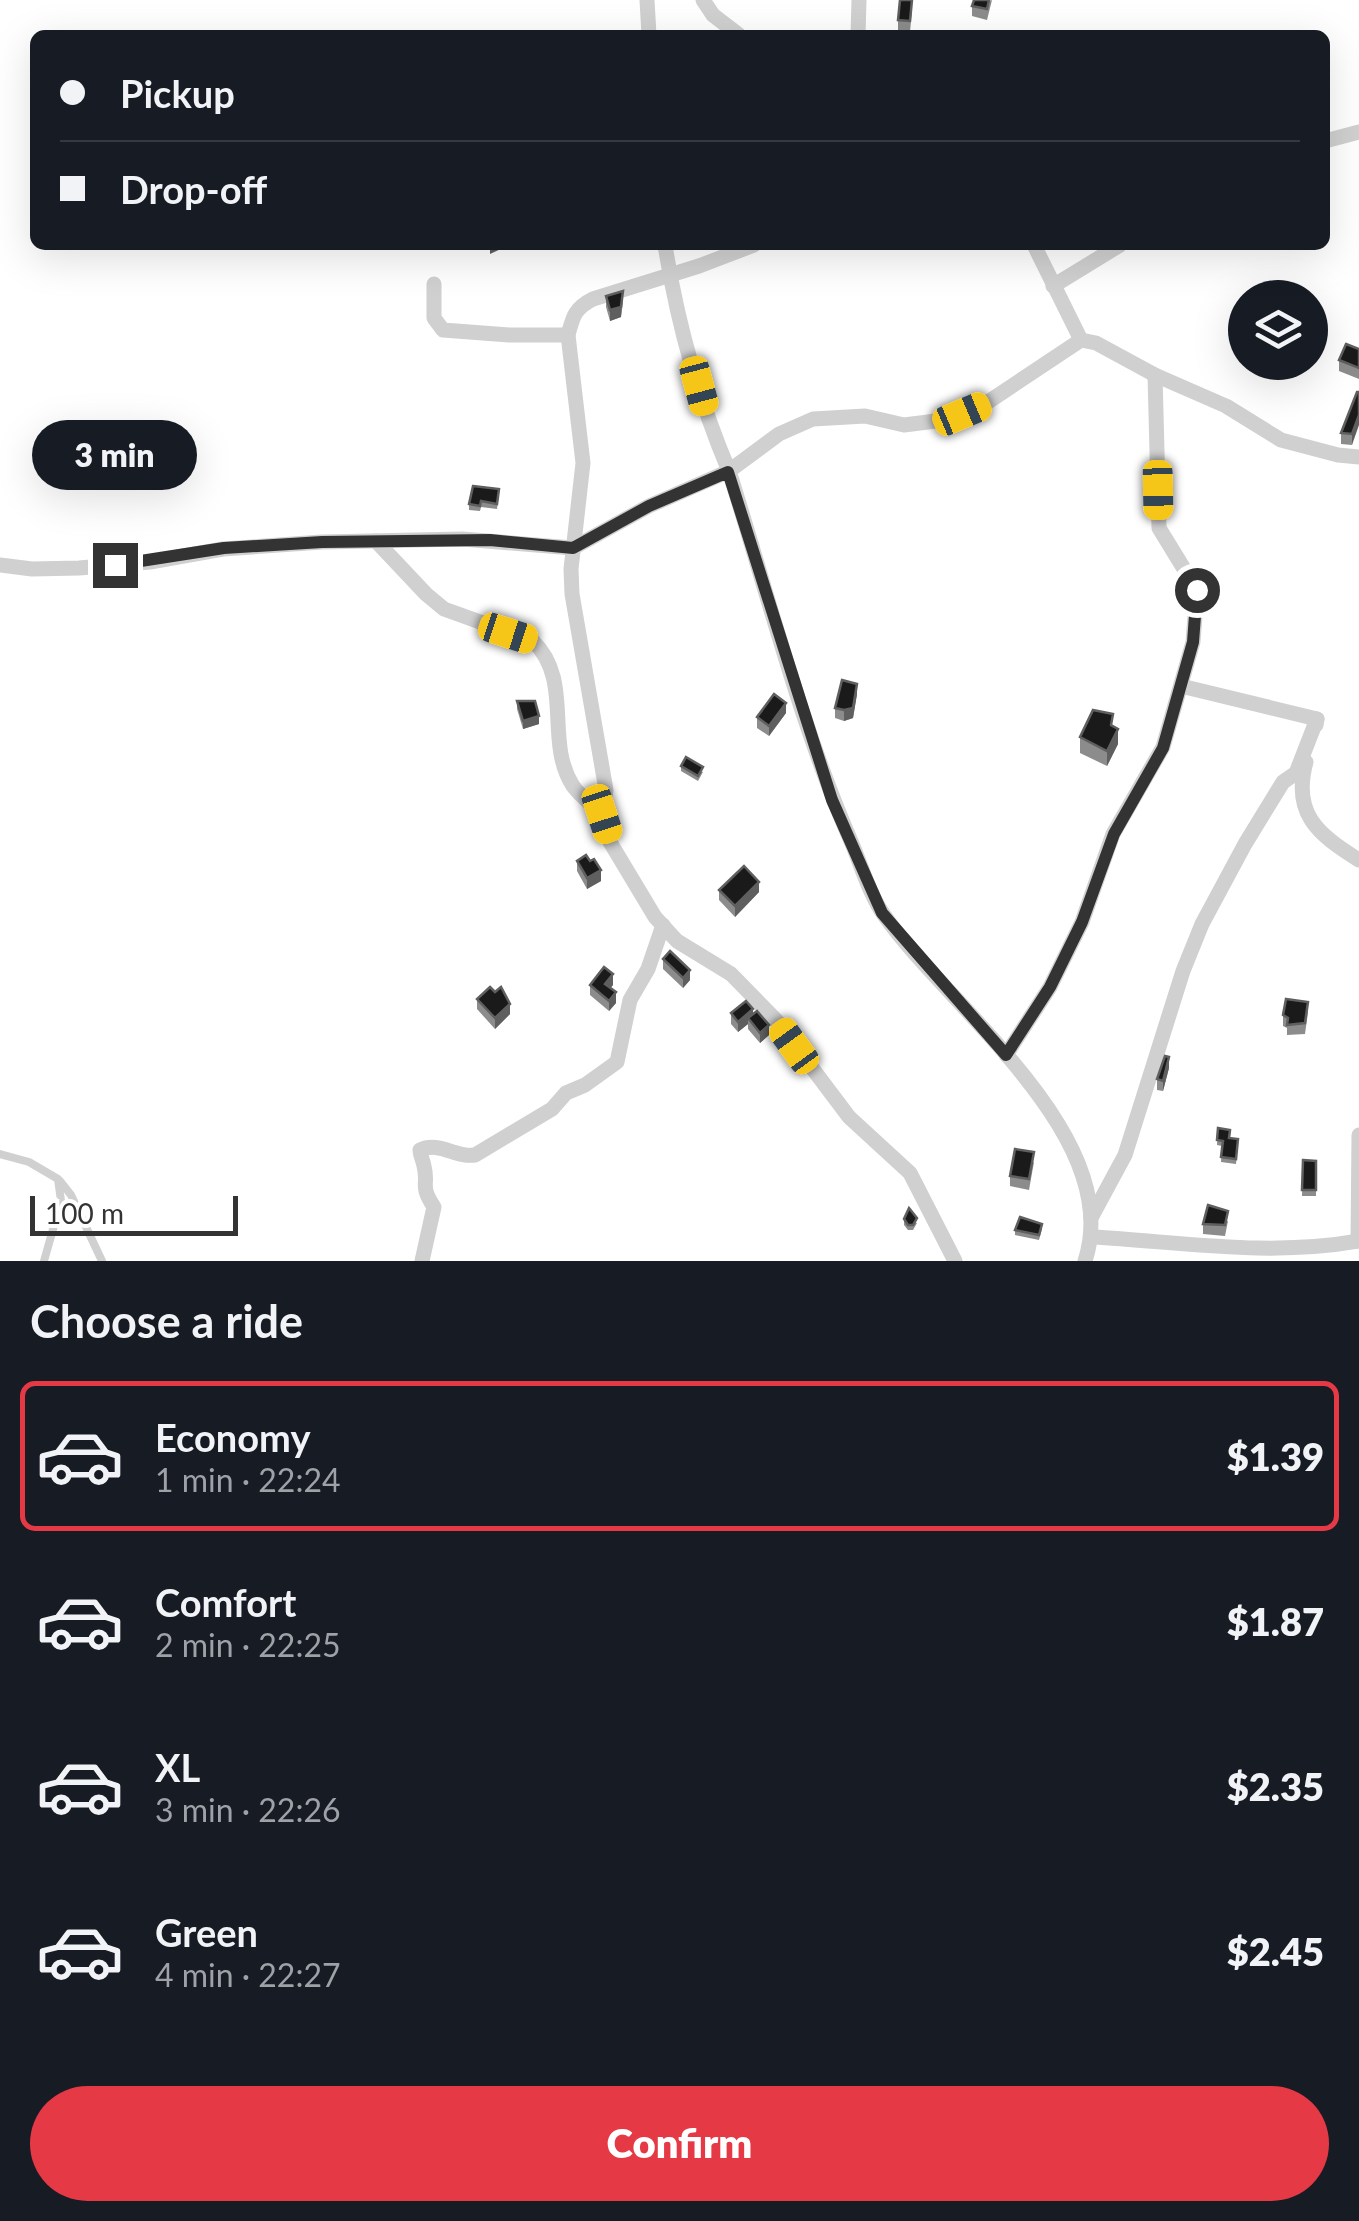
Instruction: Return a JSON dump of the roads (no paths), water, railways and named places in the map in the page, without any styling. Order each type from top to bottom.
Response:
[{"type":"street","points":[[647,0],[649,30]]},
{"type":"street","points":[[703,0],[733,30]]},
{"type":"street","points":[[858,30],[859,0]]},
{"type":"street","points":[[1330,139],[1359,132]]},
{"type":"street","points":[[667,250],[709,424],[728,472],[832,800],[882,913],[1006,1055],[1062,1130],[1085,1188],[1091,1218],[1093,1236],[1085,1261]]},
{"type":"street","points":[[740,250],[593,298],[578,307],[568,335],[584,462],[573,548],[572,594],[606,790],[602,814],[610,842],[663,925],[678,941],[731,974],[776,1020],[849,1117],[910,1173],[955,1261]]},
{"type":"street","points":[[1036,250],[1081,340]]},
{"type":"street","points":[[1053,286],[1112,250]]},
{"type":"street","points":[[434,284],[434,318],[443,330],[568,335]]},
{"type":"street","points":[[0,565],[80,568],[150,562],[224,548],[376,542],[490,540],[573,548],[649,506],[728,472],[779,434],[813,420],[866,416],[904,425],[962,414],[994,399],[1081,340],[1096,343],[1155,375],[1226,406],[1281,440],[1338,456],[1359,457]]},
{"type":"street","points":[[1006,1055],[1050,987],[1082,922],[1114,834],[1163,748],[1193,642],[1197,590],[1159,528],[1155,375]]},
{"type":"street","points":[[376,542],[444,609],[534,641],[544,651],[560,701],[557,738],[564,768],[574,788],[602,814]]},
{"type":"street","points":[[1181,686],[1316,720]]},
{"type":"street","points":[[1316,720],[1300,787],[1301,802],[1305,813],[1327,837],[1359,860]]},
{"type":"street","points":[[1091,1218],[1125,1155],[1183,971],[1202,924],[1283,782],[1296,773],[1316,720]]},
{"type":"street","points":[[422,1261],[434,1207],[424,1190],[425,1168],[420,1150],[432,1147],[475,1155],[617,1062],[630,1000],[648,969],[663,925]]},
{"type":"street","points":[[1093,1236],[1240,1250],[1314,1249],[1359,1241],[1359,1136]]},
{"type":"lane","points":[[0,1154],[29,1162],[58,1179],[72,1195],[102,1261]]},
{"type":"lane","points":[[44,1261],[61,1202],[58,1179]]}]
